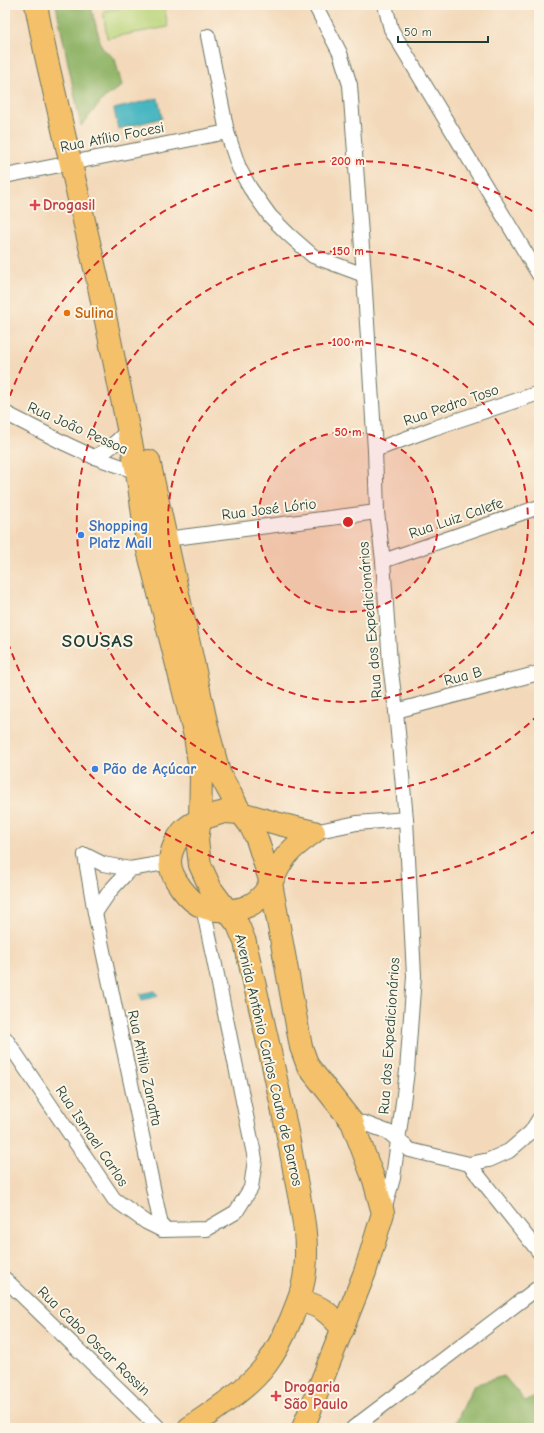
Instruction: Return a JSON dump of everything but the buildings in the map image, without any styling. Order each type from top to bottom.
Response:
[{"type":"main road","name":"Avenida Antônio Carlos Couto de Barros","points":[[36,5],[46,56],[77,162],[114,308],[208,731],[219,773],[257,839],[271,883],[302,1047],[308,1066],[352,1122],[374,1180],[383,1213]]},
{"type":"main road","name":"Avenida Antônio Carlos Couto de Barros","points":[[50,5],[97,277],[137,472],[148,550],[195,736],[201,777],[200,820],[197,840],[200,865],[211,889],[238,926],[245,942],[291,1147],[306,1234],[305,1271],[298,1300],[284,1334],[266,1365],[252,1380],[220,1407],[189,1428]]},
{"type":"main road","points":[[224,812],[241,813],[314,832],[286,855],[271,883],[260,898],[247,906],[226,911],[203,907],[183,891],[176,881],[170,862],[174,847],[184,831],[200,820],[224,812]]},
{"type":"main road","points":[[303,1428],[365,1272],[383,1213]]},
{"type":"main road","points":[[298,1300],[313,1304],[330,1314],[342,1329]]},
{"type":"street","name":"Rua dos Expedicionários","points":[[315,5],[340,53],[350,85],[364,275],[375,450],[377,512],[383,561],[390,664],[406,819],[414,976],[407,1072],[398,1141],[392,1178],[383,1213]]},
{"type":"street","points":[[385,5],[391,29],[539,275]]},
{"type":"street","points":[[208,36],[226,132],[239,168],[250,188],[270,216],[313,256],[364,275]]},
{"type":"street","name":"Rua Atílio Focesi","points":[[5,176],[226,132]]},
{"type":"street","name":"Rua Pedro Toso","points":[[375,450],[434,428],[539,393]]},
{"type":"street","name":"Rua João Pessoa","points":[[5,413],[94,457],[137,472]]},
{"type":"street","points":[[94,457],[104,453],[128,430]]},
{"type":"street","name":"Rua Luiz Calefe","points":[[383,561],[539,507]]},
{"type":"street","name":"Rua José Lório","points":[[166,539],[377,512]]},
{"type":"street","name":"Rua B","points":[[396,711],[539,673]]},
{"type":"street","points":[[314,832],[357,823],[406,819]]},
{"type":"street","name":"Rua Attilio Zanatta","points":[[130,869],[104,864],[85,855],[95,913],[162,1230]]},
{"type":"street","points":[[95,913],[110,891],[130,869],[170,862]]},
{"type":"street","name":"Rua Ismael Carlos","points":[[5,1038],[114,1199],[146,1222],[162,1230],[207,1229],[236,1212],[251,1188],[255,1159],[203,907]]},
{"type":"street","points":[[352,1122],[364,1122],[388,1132],[410,1150],[469,1164],[489,1160],[509,1151],[531,1132],[539,1119]]},
{"type":"street","points":[[469,1164],[539,1252]]},
{"type":"street","name":"Rua Cabo Oscar Rossin","points":[[5,1279],[160,1428]]},
{"type":"street","points":[[352,1428],[539,1287]]},
{"type":"green space","points":[[56,5],[92,5],[91,7],[102,48],[115,59],[122,86],[104,98],[81,126]]},
{"type":"green space","points":[[135,5],[164,5],[168,27],[107,38],[103,11]]},
{"type":"green space","points":[[504,1376],[526,1402],[539,1393],[539,1428],[453,1428],[474,1385]]},
{"type":"water","points":[[158,98],[162,118],[118,129],[114,109]]},
{"type":"water","points":[[155,991],[158,996],[142,1000],[140,994]]},
{"type":"place","name":"Drogasil","points":[[35,205]]},
{"type":"place","name":"Sulina","points":[[67,313]]},
{"type":"place","name":"Shopping Platz Mall","points":[[81,535]]},
{"type":"place","name":"Pão de Açúcar","points":[[95,769]]},
{"type":"place","name":"Drogaria São Paulo","points":[[276,1396]]},
{"type":"district","name":"SOUSAS","points":[[98,640]]}]
